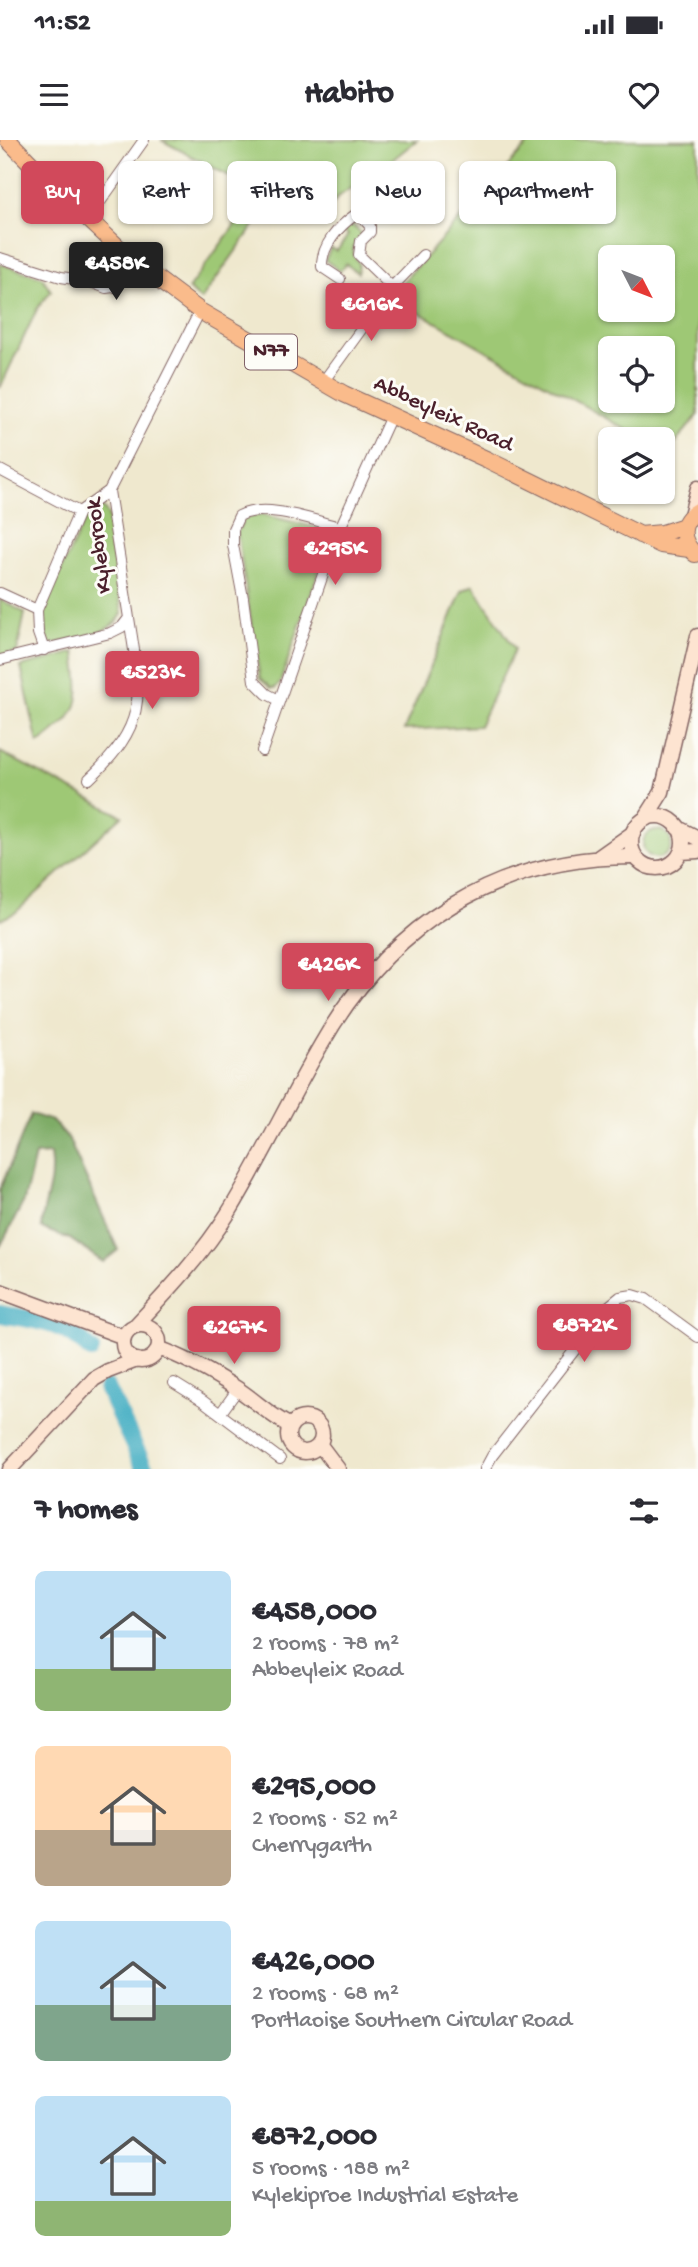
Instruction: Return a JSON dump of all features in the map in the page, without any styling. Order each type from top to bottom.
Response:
[{"type":"main road","name":"Abbeyleix Road","points":[[8,140],[29,161]]},
{"type":"main road","name":"Abbeyleix Road","points":[[93,224],[133,261],[200,311],[323,382],[661,545],[694,552]]},
{"type":"main road","points":[[640,535],[662,533],[691,517],[698,488]]},
{"type":"main road","name":"N77","points":[[691,517],[683,538],[694,552]]},
{"type":"main road","points":[[599,857],[633,833],[662,792],[698,636]]},
{"type":"main road","points":[[633,833],[631,845],[635,857],[644,865],[656,868],[674,862],[681,852],[682,839],[662,792]]},
{"type":"main road","points":[[645,819],[657,816],[698,838]]},
{"type":"main road","points":[[681,852],[698,851]]},
{"type":"main road","points":[[108,1371],[135,1326],[171,1290],[227,1215],[278,1128],[321,1043],[365,980],[386,958],[418,927],[482,888],[525,871],[599,857],[635,857]]},
{"type":"main road","points":[[153,1330],[171,1290]]},
{"type":"main road","points":[[0,1291],[124,1342],[129,1356],[137,1360]]},
{"type":"main road","points":[[10,1469],[94,1379],[108,1371],[149,1358],[158,1349],[159,1340],[153,1330],[145,1325],[135,1326]]},
{"type":"main road","points":[[158,1349],[184,1358],[238,1389],[275,1418],[291,1426]]},
{"type":"main road","points":[[320,1445],[308,1452],[298,1451],[289,1440],[291,1426],[298,1419],[313,1419],[322,1430],[320,1445],[338,1469]]},
{"type":"street","points":[[104,196],[144,140]]},
{"type":"street","points":[[340,279],[323,267],[322,260],[325,248],[355,215],[363,218],[370,226],[370,232],[361,241],[359,256],[392,287]]},
{"type":"street","points":[[323,382],[392,287],[422,255]]},
{"type":"street","points":[[0,258],[106,288],[113,287],[120,281],[133,261]]},
{"type":"street","name":"Kylebrook","points":[[0,660],[110,633],[122,627],[129,618],[109,491],[200,311]]},
{"type":"street","points":[[262,751],[340,527],[391,416]]},
{"type":"street","points":[[0,470],[79,512]]},
{"type":"street","points":[[44,650],[38,633],[37,610],[79,512],[109,491]]},
{"type":"street","points":[[279,700],[267,694],[254,681],[243,598],[235,564],[233,529],[239,516],[251,510],[270,511],[340,527]]},
{"type":"street","points":[[0,593],[37,610]]},
{"type":"street","points":[[89,779],[107,763],[126,738],[137,707],[138,680],[129,618]]},
{"type":"street","points":[[485,1469],[492,1456],[594,1325],[620,1297],[633,1295],[646,1299],[698,1337]]},
{"type":"street","points":[[174,1383],[280,1459]]},
{"type":"street","points":[[220,1414],[238,1389]]},
{"type":"green space","points":[[161,140],[417,140],[391,161],[351,161],[351,188],[337,198],[337,161],[227,161],[227,175],[213,168],[213,161],[201,161]]},
{"type":"green space","points":[[529,140],[698,140],[698,415],[675,443],[675,427],[622,427],[390,296],[459,220],[459,224],[616,224],[616,161],[513,161]]},
{"type":"green space","points":[[236,224],[255,224],[201,300],[188,289]]},
{"type":"green space","points":[[351,224],[362,234],[353,248],[359,263],[358,273],[346,264],[340,271],[325,260],[331,248],[337,251],[348,235],[342,231]]},
{"type":"green space","points":[[0,264],[42,277],[51,291],[37,309],[0,388]]},
{"type":"green space","points":[[95,508],[103,508],[108,514],[122,614],[117,621],[100,632],[50,645],[43,624],[45,603],[85,520]]},
{"type":"green space","points":[[260,514],[318,528],[327,547],[280,683],[275,688],[260,679],[237,532],[245,517]]},
{"type":"green space","points":[[473,585],[515,649],[479,726],[404,730],[462,591]]},
{"type":"green space","points":[[0,599],[25,613],[17,652],[0,656]]},
{"type":"green space","points":[[75,652],[78,685],[76,706],[63,723],[38,744],[21,667]]},
{"type":"green space","points":[[0,752],[122,816],[15,913],[0,920]]},
{"type":"green space","points":[[657,830],[667,834],[671,844],[667,854],[657,858],[647,854],[643,844],[647,834]]},
{"type":"green space","points":[[31,1114],[53,1121],[69,1140],[118,1250],[103,1262],[70,1239],[41,1228],[50,1183],[50,1154],[35,1155],[24,1201],[0,1247],[0,1189]]},
{"type":"waterway","points":[[0,1314],[60,1328],[81,1340],[91,1350]]},
{"type":"waterway","points":[[107,1388],[145,1469]]}]
